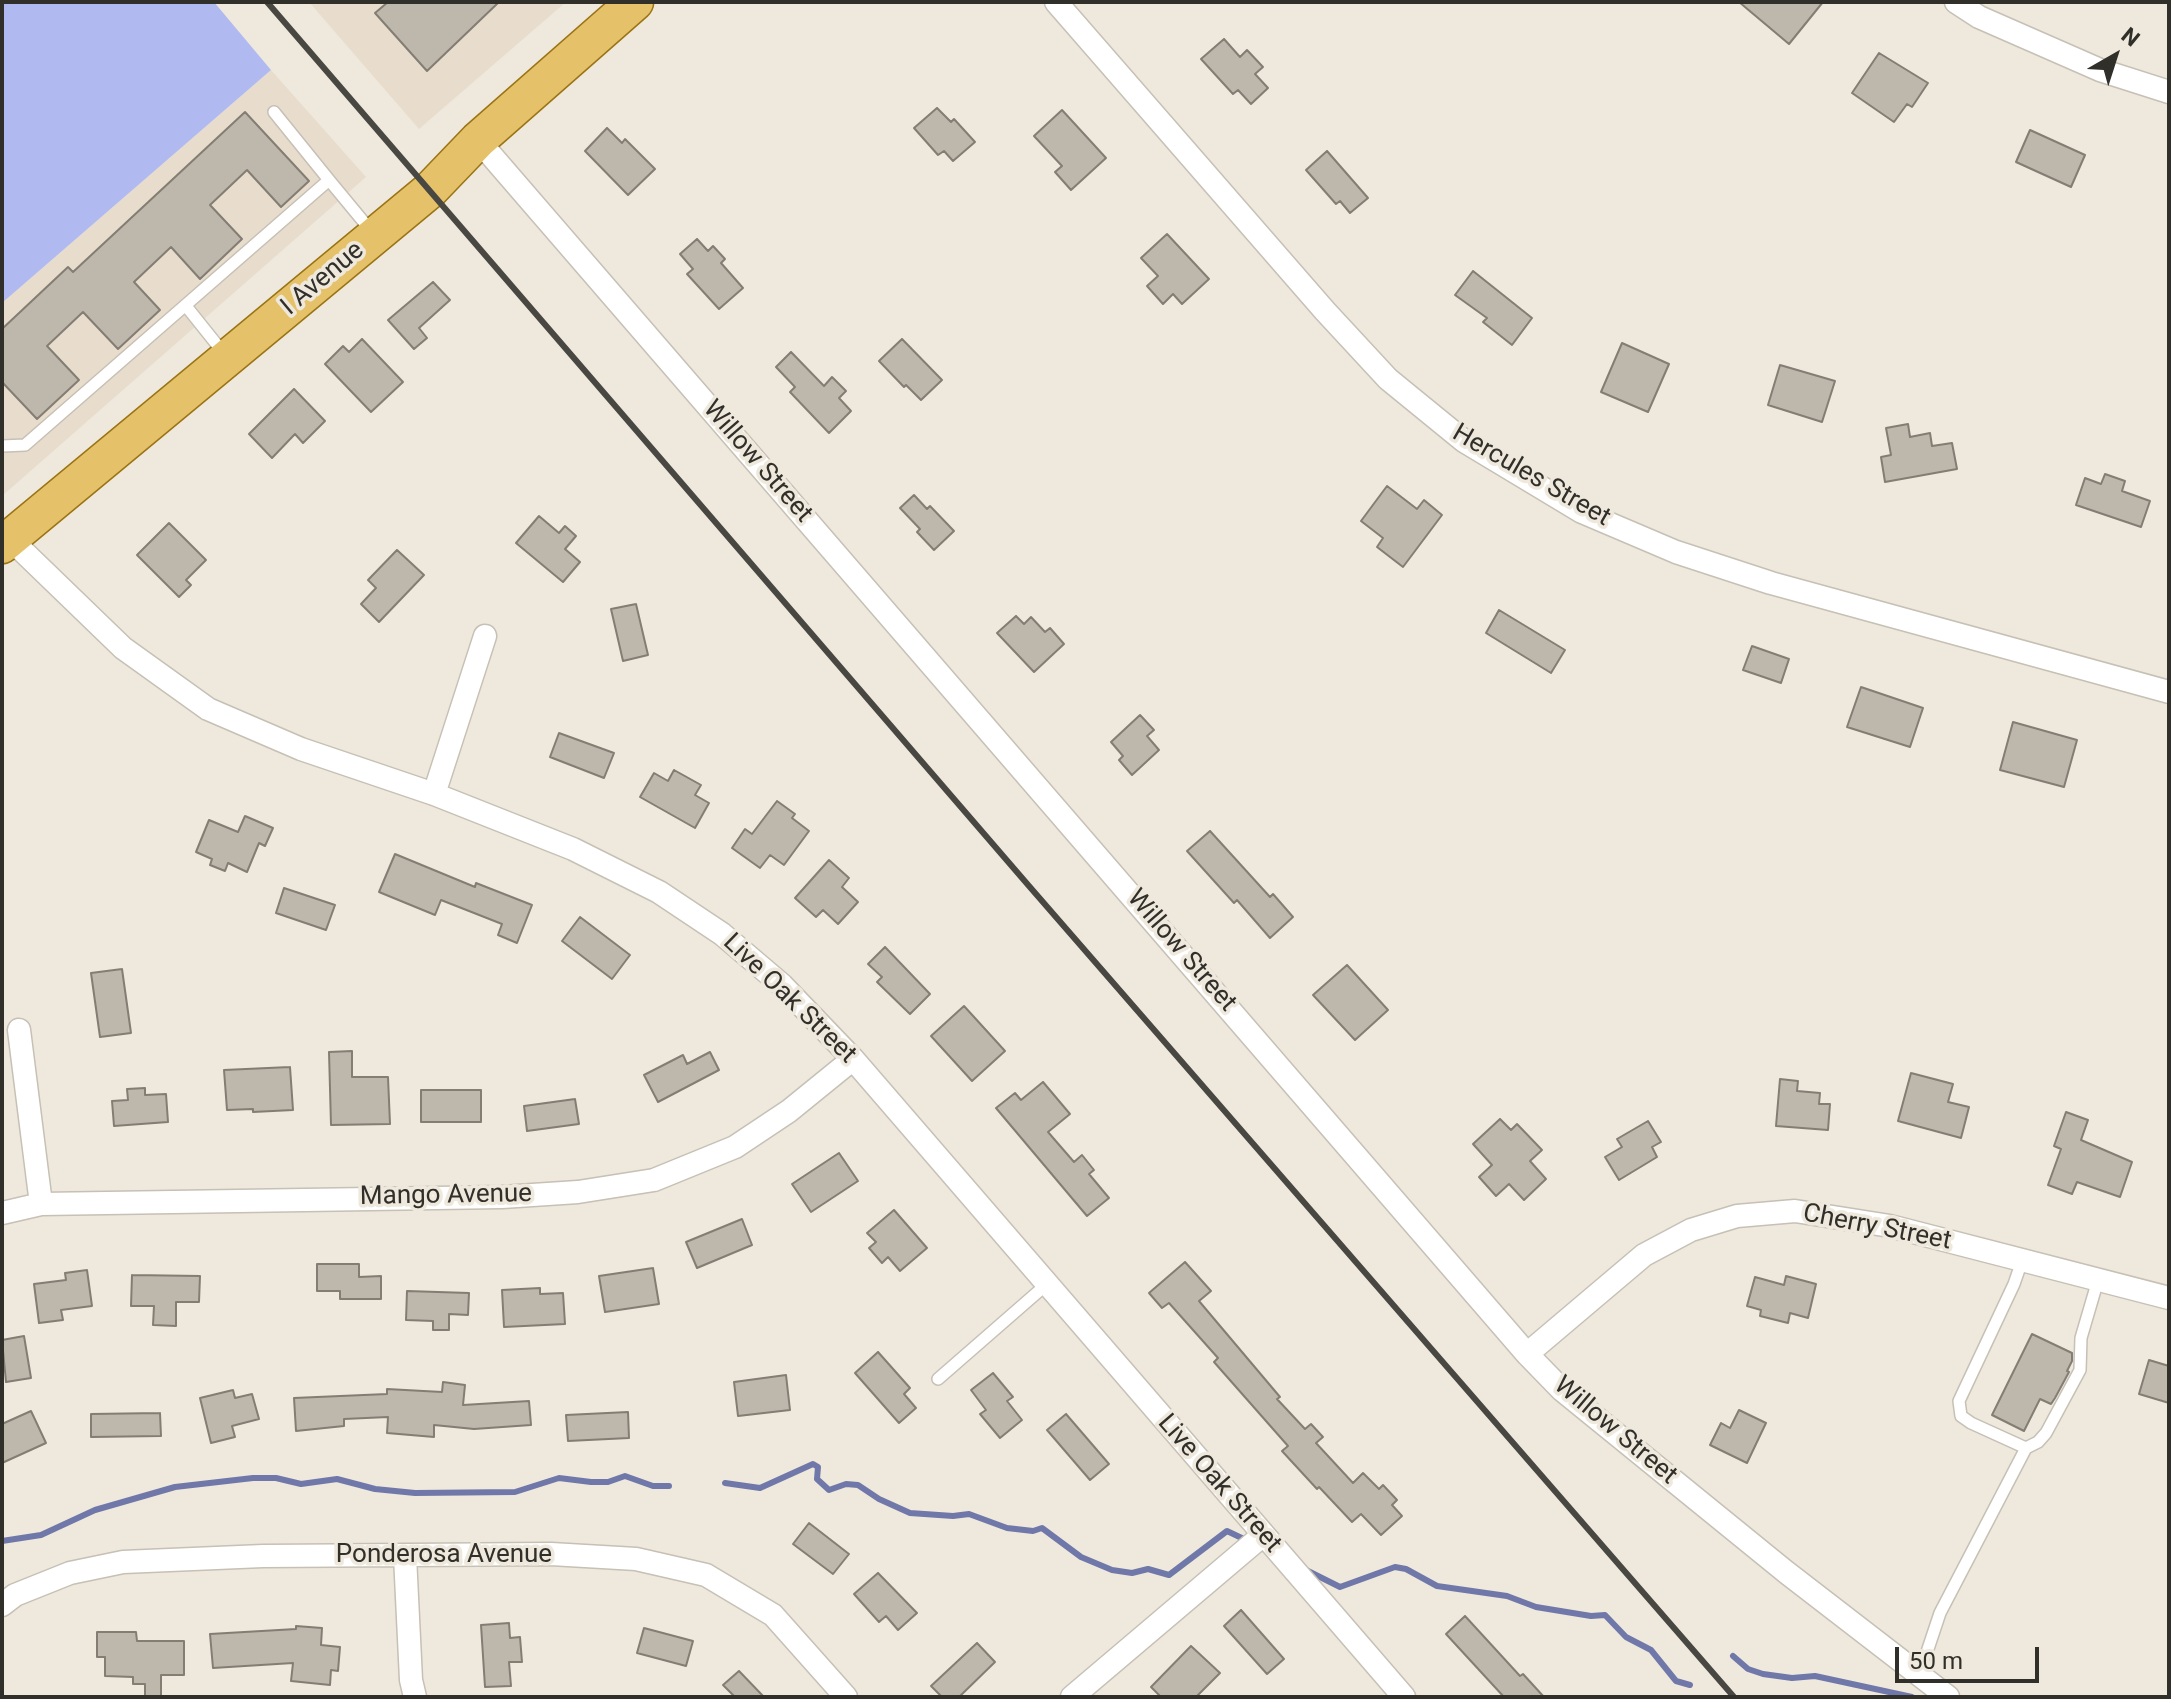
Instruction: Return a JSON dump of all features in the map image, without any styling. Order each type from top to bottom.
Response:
[{"type":"main road","name":"I Avenue","points":[[5,538],[430,190],[478,140],[635,2]]},
{"type":"street","name":"Hercules Street","points":[[1056,2],[1388,379],[1464,441],[1582,512],[1676,552],[1785,587],[2169,692]]},
{"type":"street","points":[[1956,2],[1979,17],[2100,70],[2169,92]]},
{"type":"street","name":"Willow Street","points":[[478,140],[1527,1354],[1562,1390],[1786,1572],[1948,1697]]},
{"type":"street","name":"Live Oak Street","points":[[5,538],[123,648],[208,709],[301,749],[434,794],[573,849],[659,892],[722,934],[782,985],[853,1059],[1404,1697]]},
{"type":"street","points":[[434,794],[485,636]]},
{"type":"street","points":[[19,1030],[41,1204]]},
{"type":"street","name":"Mango Avenue","points":[[2,1213],[41,1204],[502,1197],[578,1192],[654,1180],[735,1147],[789,1111],[853,1059]]},
{"type":"street","name":"Cherry Street","points":[[1527,1354],[1644,1255],[1691,1230],[1737,1216],[1795,1211],[1890,1226],[2169,1298]]},
{"type":"street","points":[[1072,1697],[1263,1535]]},
{"type":"street","name":"Ponderosa Avenue","points":[[2,1605],[15,1595],[70,1573],[123,1562],[263,1556],[551,1554],[636,1559],[706,1575],[773,1615],[846,1697]]},
{"type":"street","points":[[405,1556],[411,1680],[415,1697]]},
{"type":"lane","points":[[274,112],[375,235]]},
{"type":"lane","points":[[2,446],[25,445],[329,180]]},
{"type":"lane","points":[[186,306],[228,358]]},
{"type":"lane","points":[[2022,1261],[1959,1401],[1961,1416],[2026,1448]]},
{"type":"lane","points":[[1914,1671],[1927,1652],[1940,1613],[2026,1448],[2046,1433],[2080,1370],[2081,1338],[2098,1280]]},
{"type":"lane","points":[[938,1379],[1047,1284]]},
{"type":"shaded area","points":[[2,2],[214,2],[271,70],[2,303]]},
{"type":"shaded area","points":[[309,2],[566,2],[419,129]]},
{"type":"shaded area","points":[[271,70],[366,177],[2,496],[2,303]]},
{"type":"building","points":[[388,2],[499,2],[427,71],[375,13]]},
{"type":"building","points":[[1739,2],[1823,2],[1789,44]]},
{"type":"building","points":[[1224,39],[1240,57],[1247,50],[1263,67],[1255,74],[1268,88],[1251,104],[1238,90],[1233,94],[1201,59]]},
{"type":"building","points":[[1879,53],[1928,83],[1912,107],[1907,104],[1894,122],[1852,93]]},
{"type":"building","points":[[937,108],[951,122],[954,119],[975,142],[953,161],[944,151],[938,155],[914,128]]},
{"type":"building","points":[[1062,110],[1106,158],[1071,190],[1055,172],[1062,166],[1034,136]]},
{"type":"building","points":[[245,112],[309,181],[281,207],[247,170],[210,205],[242,239],[200,279],[171,247],[134,282],[160,310],[118,349],[83,312],[47,346],[79,380],[37,419],[2,382],[2,329],[68,267],[73,272]]},
{"type":"building","points":[[607,128],[622,143],[625,139],[655,169],[628,195],[585,151]]},
{"type":"building","points":[[2030,130],[2085,155],[2071,187],[2016,162]]},
{"type":"building","points":[[1327,151],[1368,198],[1350,213],[1340,201],[1336,204],[1306,170]]},
{"type":"building","points":[[1167,234],[1209,279],[1182,304],[1173,294],[1163,304],[1147,286],[1158,276],[1141,258]]},
{"type":"building","points":[[697,239],[708,251],[713,246],[725,259],[721,263],[743,288],[719,309],[687,274],[693,269],[680,254]]},
{"type":"building","points":[[1473,271],[1532,318],[1512,345],[1483,322],[1487,318],[1455,295]]},
{"type":"building","points":[[433,282],[450,300],[419,328],[427,338],[414,349],[388,320]]},
{"type":"building","points":[[362,339],[403,382],[371,412],[325,364],[343,346],[349,352]]},
{"type":"building","points":[[902,339],[942,380],[921,400],[879,361]]},
{"type":"building","points":[[1622,343],[1669,364],[1648,412],[1601,392]]},
{"type":"building","points":[[791,352],[824,386],[832,377],[846,391],[839,398],[851,411],[829,433],[790,392],[795,387],[776,367]]},
{"type":"building","points":[[1780,365],[1835,381],[1822,422],[1768,405]]},
{"type":"building","points":[[294,389],[325,421],[303,443],[295,434],[272,458],[249,434]]},
{"type":"building","points":[[1908,424],[1910,437],[1930,433],[1932,446],[1952,443],[1957,469],[1885,482],[1881,457],[1891,455],[1886,428]]},
{"type":"building","points":[[2105,474],[2125,481],[2122,491],[2150,501],[2141,527],[2076,505],[2085,478],[2101,484]]},
{"type":"building","points":[[1387,486],[1417,509],[1424,500],[1442,515],[1403,567],[1377,547],[1383,538],[1361,521]]},
{"type":"building","points":[[914,495],[927,509],[930,506],[954,531],[934,550],[900,508]]},
{"type":"building","points":[[539,516],[559,533],[565,526],[576,536],[565,549],[580,562],[563,582],[516,543]]},
{"type":"building","points":[[169,523],[206,560],[186,580],[191,585],[179,597],[137,555]]},
{"type":"building","points":[[397,550],[424,575],[379,622],[361,604],[376,588],[368,580]]},
{"type":"building","points":[[636,604],[648,655],[623,661],[611,609]]},
{"type":"building","points":[[1499,610],[1565,650],[1551,673],[1486,633]]},
{"type":"building","points":[[1016,616],[1024,624],[1031,617],[1045,632],[1050,628],[1064,644],[1034,672],[997,633]]},
{"type":"building","points":[[1752,646],[1789,659],[1781,683],[1743,670]]},
{"type":"building","points":[[1861,687],[1923,708],[1910,747],[1847,727]]},
{"type":"building","points":[[1140,715],[1154,730],[1147,736],[1159,750],[1132,775],[1119,760],[1123,756],[1111,742]]},
{"type":"building","points":[[2013,722],[2077,740],[2064,787],[2000,770]]},
{"type":"building","points":[[559,733],[614,753],[604,778],[550,757]]},
{"type":"building","points":[[674,770],[701,785],[695,795],[709,803],[695,828],[640,797],[654,773],[668,781]]},
{"type":"building","points":[[777,801],[795,814],[792,818],[809,831],[784,865],[770,855],[760,868],[732,848],[745,829],[752,834]]},
{"type":"building","points":[[245,816],[273,828],[265,846],[259,843],[247,872],[228,863],[225,871],[210,865],[212,859],[196,852],[209,820],[238,832]]},
{"type":"building","points":[[1210,831],[1270,897],[1273,894],[1293,917],[1270,938],[1187,851]]},
{"type":"building","points":[[395,854],[475,887],[476,883],[532,905],[517,943],[498,935],[502,924],[441,900],[435,915],[379,892]]},
{"type":"building","points":[[829,860],[849,878],[842,887],[858,902],[838,924],[823,910],[816,917],[795,898]]},
{"type":"building","points":[[284,888],[335,905],[326,930],[276,913]]},
{"type":"building","points":[[580,917],[630,955],[612,979],[562,941]]},
{"type":"building","points":[[885,947],[930,994],[910,1014],[877,982],[882,977],[868,964]]},
{"type":"building","points":[[1347,965],[1388,1010],[1355,1040],[1313,995]]},
{"type":"building","points":[[122,969],[131,1033],[100,1037],[91,973]]},
{"type":"building","points":[[964,1006],[1005,1051],[972,1081],[931,1036]]},
{"type":"building","points":[[352,1051],[352,1077],[388,1077],[390,1124],[331,1125],[329,1052]]},
{"type":"building","points":[[710,1052],[719,1070],[658,1102],[644,1075],[683,1055],[687,1064]]},
{"type":"building","points":[[290,1067],[293,1110],[227,1110],[224,1070]]},
{"type":"building","points":[[1911,1073],[1953,1084],[1948,1102],[1969,1107],[1961,1138],[1898,1121]]},
{"type":"building","points":[[1780,1079],[1798,1081],[1797,1091],[1820,1093],[1819,1104],[1830,1104],[1828,1130],[1776,1126]]},
{"type":"building","points":[[1043,1082],[1070,1114],[1048,1132],[1074,1162],[1082,1155],[1094,1170],[1089,1174],[1109,1198],[1087,1216],[996,1108],[1015,1093],[1021,1100]]},
{"type":"building","points":[[145,1088],[145,1095],[166,1094],[168,1122],[114,1126],[112,1101],[128,1100],[127,1089]]},
{"type":"building","points":[[421,1090],[481,1090],[481,1122],[421,1122]]},
{"type":"building","points":[[575,1099],[579,1124],[527,1131],[524,1106]]},
{"type":"building","points":[[2066,1112],[2088,1120],[2081,1140],[2132,1162],[2120,1197],[2077,1182],[2072,1194],[2048,1185],[2061,1149],[2054,1146]]},
{"type":"building","points":[[1500,1119],[1511,1130],[1517,1124],[1542,1150],[1530,1161],[1546,1179],[1524,1200],[1509,1184],[1496,1196],[1479,1177],[1492,1165],[1473,1144]]},
{"type":"building","points":[[1648,1121],[1661,1142],[1652,1147],[1657,1157],[1619,1180],[1605,1157],[1622,1147],[1617,1139]]},
{"type":"building","points":[[839,1153],[858,1181],[811,1212],[792,1184]]},
{"type":"building","points":[[894,1210],[927,1248],[900,1271],[888,1257],[882,1263],[869,1248],[876,1242],[867,1233]]},
{"type":"building","points":[[742,1219],[752,1245],[697,1268],[686,1242]]},
{"type":"building","points":[[1185,1262],[1211,1291],[1199,1301],[1280,1397],[1277,1399],[1305,1429],[1311,1424],[1323,1437],[1316,1443],[1353,1483],[1363,1473],[1379,1489],[1383,1485],[1397,1500],[1392,1505],[1402,1516],[1381,1535],[1361,1514],[1352,1522],[1319,1487],[1317,1489],[1282,1451],[1288,1446],[1214,1362],[1218,1358],[1169,1303],[1162,1308],[1149,1293]]},
{"type":"building","points":[[317,1264],[359,1264],[359,1277],[381,1276],[381,1299],[340,1299],[340,1291],[317,1291]]},
{"type":"building","points":[[653,1268],[659,1304],[605,1312],[599,1276]]},
{"type":"building","points":[[87,1270],[92,1306],[61,1310],[63,1320],[39,1323],[34,1284],[66,1280],[65,1273]]},
{"type":"building","points":[[132,1275],[200,1276],[199,1302],[176,1302],[176,1326],[153,1325],[154,1306],[131,1306]]},
{"type":"building","points":[[1786,1276],[1816,1284],[1808,1318],[1790,1313],[1788,1323],[1760,1316],[1761,1310],[1747,1306],[1755,1277],[1784,1285]]},
{"type":"building","points":[[540,1288],[540,1294],[563,1293],[565,1324],[504,1327],[502,1290]]},
{"type":"building","points":[[407,1291],[469,1293],[468,1315],[449,1314],[449,1330],[433,1330],[433,1321],[406,1320]]},
{"type":"building","points":[[2032,1334],[2072,1353],[2072,1361],[2051,1404],[2040,1399],[2024,1431],[1992,1415]]},
{"type":"building","points":[[24,1336],[31,1378],[6,1382],[2,1340]]},
{"type":"building","points":[[878,1352],[910,1388],[904,1394],[916,1408],[899,1423],[855,1373]]},
{"type":"building","points":[[2149,1360],[2169,1366],[2169,1403],[2139,1394]]},
{"type":"building","points":[[993,1373],[1013,1397],[1007,1401],[1022,1420],[1000,1438],[980,1414],[986,1410],[971,1390]]},
{"type":"building","points":[[786,1375],[790,1410],[738,1416],[734,1382]]},
{"type":"building","points":[[443,1382],[465,1385],[463,1405],[529,1401],[531,1425],[474,1429],[434,1425],[434,1437],[387,1433],[388,1417],[344,1419],[344,1426],[296,1431],[294,1398],[387,1394],[387,1389],[442,1392]]},
{"type":"building","points":[[233,1390],[235,1398],[252,1394],[259,1419],[232,1426],[235,1437],[211,1443],[200,1398]]},
{"type":"building","points":[[1739,1410],[1766,1423],[1747,1463],[1710,1445],[1721,1423],[1730,1428]]},
{"type":"building","points":[[31,1411],[46,1443],[2,1463],[2,1424]]},
{"type":"building","points":[[628,1412],[629,1438],[568,1441],[566,1415]]},
{"type":"building","points":[[160,1413],[161,1436],[91,1437],[91,1414]]},
{"type":"building","points":[[1066,1414],[1109,1464],[1090,1480],[1047,1430]]},
{"type":"building","points":[[809,1523],[849,1554],[833,1574],[793,1544]]},
{"type":"building","points":[[878,1573],[917,1613],[898,1630],[886,1616],[879,1622],[854,1594]]},
{"type":"building","points":[[1241,1610],[1284,1659],[1267,1674],[1224,1626]]},
{"type":"building","points":[[1465,1616],[1520,1676],[1523,1674],[1544,1697],[1504,1697],[1446,1634]]},
{"type":"building","points":[[509,1623],[510,1638],[520,1637],[522,1662],[509,1662],[511,1686],[485,1687],[481,1625]]},
{"type":"building","points":[[296,1626],[322,1628],[321,1645],[340,1647],[338,1671],[331,1670],[330,1685],[291,1681],[293,1663],[213,1668],[210,1634],[296,1629]]},
{"type":"building","points":[[644,1628],[693,1641],[686,1666],[637,1653]]},
{"type":"building","points":[[97,1632],[136,1632],[137,1641],[184,1641],[184,1675],[161,1675],[161,1696],[145,1696],[145,1684],[133,1684],[133,1677],[105,1676],[105,1657],[97,1657]]},
{"type":"building","points":[[977,1643],[995,1662],[959,1697],[942,1697],[931,1686]]},
{"type":"building","points":[[1191,1646],[1220,1673],[1196,1697],[1161,1697],[1151,1687]]},
{"type":"building","points":[[739,1671],[764,1697],[735,1697],[723,1685]]},
{"type":"waterway","points":[[725,1483],[760,1488],[813,1464],[818,1467],[817,1479],[829,1490],[846,1484],[858,1485],[910,1513],[969,1514],[1007,1528],[1033,1531],[1042,1528],[1081,1557],[1112,1570],[1132,1573],[1148,1569],[1169,1575],[1227,1531],[1248,1541]]},
{"type":"waterway","points":[[2,1541],[41,1535],[95,1510],[175,1487],[253,1478],[276,1478],[301,1484],[337,1479],[375,1489],[415,1493],[515,1492],[559,1478],[608,1482],[625,1476],[653,1486],[669,1486]]},
{"type":"waterway","points":[[1304,1569],[1340,1587],[1395,1567],[1406,1569],[1437,1586],[1507,1596],[1536,1607],[1591,1616],[1605,1615],[1626,1637],[1651,1650],[1676,1681],[1690,1685]]},
{"type":"waterway","points":[[1733,1656],[1748,1669],[1763,1674],[1792,1678],[1815,1676],[1912,1697]]},
{"type":"railway","points":[[267,2],[1734,1697]]}]
